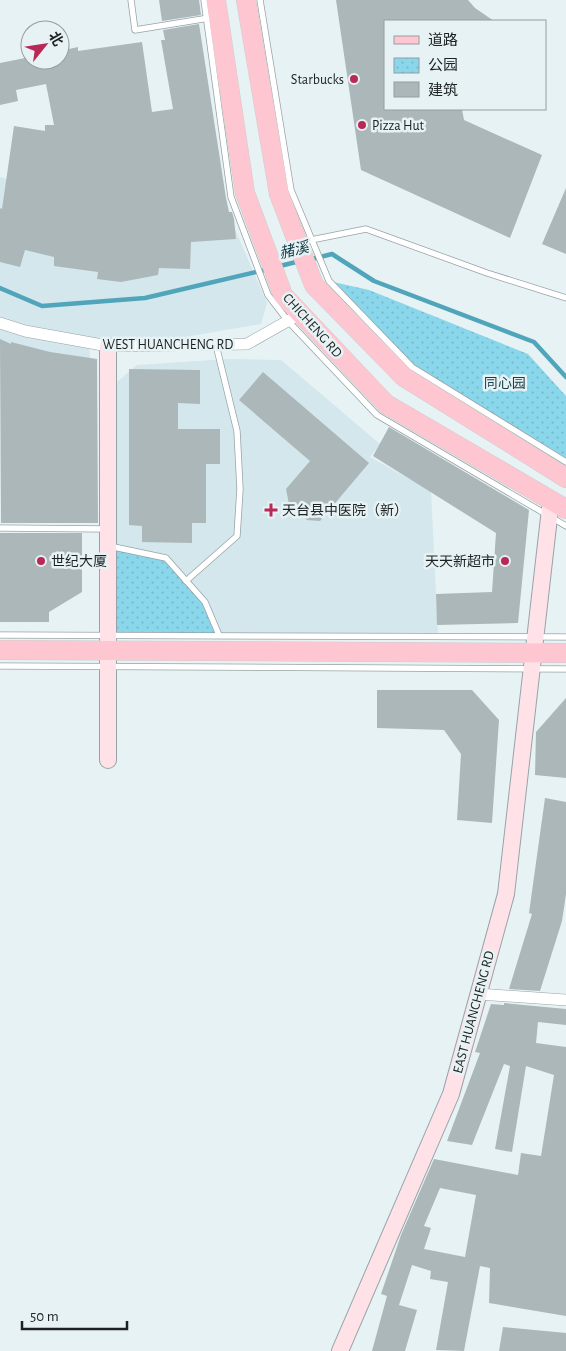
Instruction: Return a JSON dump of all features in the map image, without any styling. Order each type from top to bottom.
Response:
[{"type":"main road","name":"CHICHENG RD","points":[[246,0],[279,194],[305,242],[321,283],[404,378],[566,478]]},
{"type":"main road","name":"CHICHENG RD","points":[[214,12],[245,193],[257,247],[275,295],[294,317],[386,404],[556,508]]},
{"type":"main road","points":[[108,346],[108,760]]},
{"type":"main road","name":"EAST HUANCHENG RD","points":[[342,1350],[451,1094],[506,894],[533,652],[556,508]]},
{"type":"main road","points":[[0,650],[566,653]]},
{"type":"street","name":"WEST HUANCHENG RD","points":[[0,323],[25,331],[108,346],[216,345],[247,344],[294,317]]},
{"type":"street","points":[[478,994],[566,1000]]},
{"type":"lane","points":[[131,0],[136,30],[214,12],[204,0]]},
{"type":"lane","points":[[260,0],[291,190],[305,242],[366,229],[487,273],[566,298]]},
{"type":"lane","points":[[321,283],[412,367],[566,462]]},
{"type":"lane","points":[[186,581],[236,536],[240,489],[237,431],[216,345]]},
{"type":"lane","points":[[556,508],[566,526]]},
{"type":"lane","points":[[0,528],[109,529]]},
{"type":"lane","points":[[109,546],[166,558],[205,602],[219,635]]},
{"type":"lane","points":[[0,635],[109,650]]},
{"type":"lane","points":[[0,666],[219,635],[533,652],[566,669]]},
{"type":"lane","points":[[533,652],[566,636]]},
{"type":"shaded area","points":[[0,177],[12,181],[231,220],[267,303],[261,324],[139,345],[89,348],[92,371],[16,368],[0,364]]},
{"type":"shaded area","name":"天台县中医院（新）","points":[[229,359],[281,360],[380,444],[370,457],[431,491],[438,636],[219,635],[109,546],[111,387],[137,365]]},
{"type":"green space","name":"同心园","points":[[329,281],[369,290],[528,354],[566,396],[566,462],[412,367]]},
{"type":"green space","points":[[109,546],[166,558],[205,602],[219,635],[109,635]]},
{"type":"building","points":[[159,0],[199,0],[201,15],[162,21]]},
{"type":"building","points":[[336,0],[468,0],[475,8],[493,20],[384,20],[384,110],[462,110],[464,120],[542,155],[510,238],[361,170]]},
{"type":"building","points":[[199,24],[226,198],[229,212],[232,212],[234,219],[236,239],[191,242],[190,269],[159,268],[158,275],[121,282],[97,279],[98,272],[54,266],[54,257],[25,250],[20,267],[0,262],[0,208],[2,209],[14,126],[45,131],[45,125],[54,125],[46,84],[16,90],[18,101],[0,105],[0,63],[20,59],[20,70],[70,70],[70,49],[78,47],[78,51],[142,42],[152,112],[173,109],[161,40],[165,40],[163,30]]},
{"type":"building","points":[[566,188],[566,254],[542,244]]},
{"type":"building","points":[[0,339],[11,344],[11,342],[50,352],[97,359],[98,523],[1,523]]},
{"type":"building","points":[[129,369],[200,370],[200,404],[178,403],[178,429],[220,429],[220,464],[206,464],[206,523],[192,523],[192,543],[142,542],[142,526],[129,525]]},
{"type":"building","points":[[263,372],[369,463],[320,521],[307,520],[289,504],[286,489],[310,461],[239,400]]},
{"type":"building","points":[[389,427],[529,510],[518,623],[437,625],[436,594],[492,592],[496,533],[373,456]]},
{"type":"building","points":[[0,533],[82,533],[82,592],[49,612],[49,622],[0,622]]},
{"type":"building","points":[[377,690],[472,690],[499,720],[492,823],[457,820],[461,754],[444,730],[377,728]]},
{"type":"building","points":[[566,698],[566,778],[535,775],[536,732]]},
{"type":"building","points":[[545,798],[566,802],[566,894],[562,921],[540,991],[509,989],[532,914],[529,913]]},
{"type":"building","points":[[504,1003],[566,1009],[566,1025],[538,1022],[536,1043],[566,1047],[566,1316],[489,1303],[490,1268],[480,1266],[464,1351],[436,1350],[448,1282],[430,1279],[431,1271],[412,1265],[399,1305],[417,1310],[405,1351],[372,1351],[387,1296],[381,1294],[401,1235],[434,1159],[518,1175],[521,1153],[541,1156],[554,1075],[526,1066],[512,1152],[495,1149],[510,1066],[504,1064],[472,1145],[447,1141],[480,1053],[475,1052],[491,1004],[504,1005]],"holes":[[[440,1188],[476,1195],[465,1257],[424,1249],[431,1228],[424,1226]]]},
{"type":"building","points":[[503,1327],[566,1333],[566,1351],[499,1351]]},
{"type":"waterway","name":"赭溪","points":[[308,260],[332,254],[374,281],[534,342],[566,377]]},
{"type":"waterway","name":"赭溪","points":[[276,267],[300,261]]},
{"type":"waterway","name":"赭溪","points":[[0,288],[42,306],[145,298],[269,269]]},
{"type":"place","name":"Starbucks","points":[[354,79]]},
{"type":"place","name":"Pizza Hut","points":[[362,125]]},
{"type":"place","name":"天台县中医院（新）","points":[[271,510]]},
{"type":"place","name":"世纪大厦","points":[[41,561]]},
{"type":"place","name":"天天新超市","points":[[505,561]]}]
